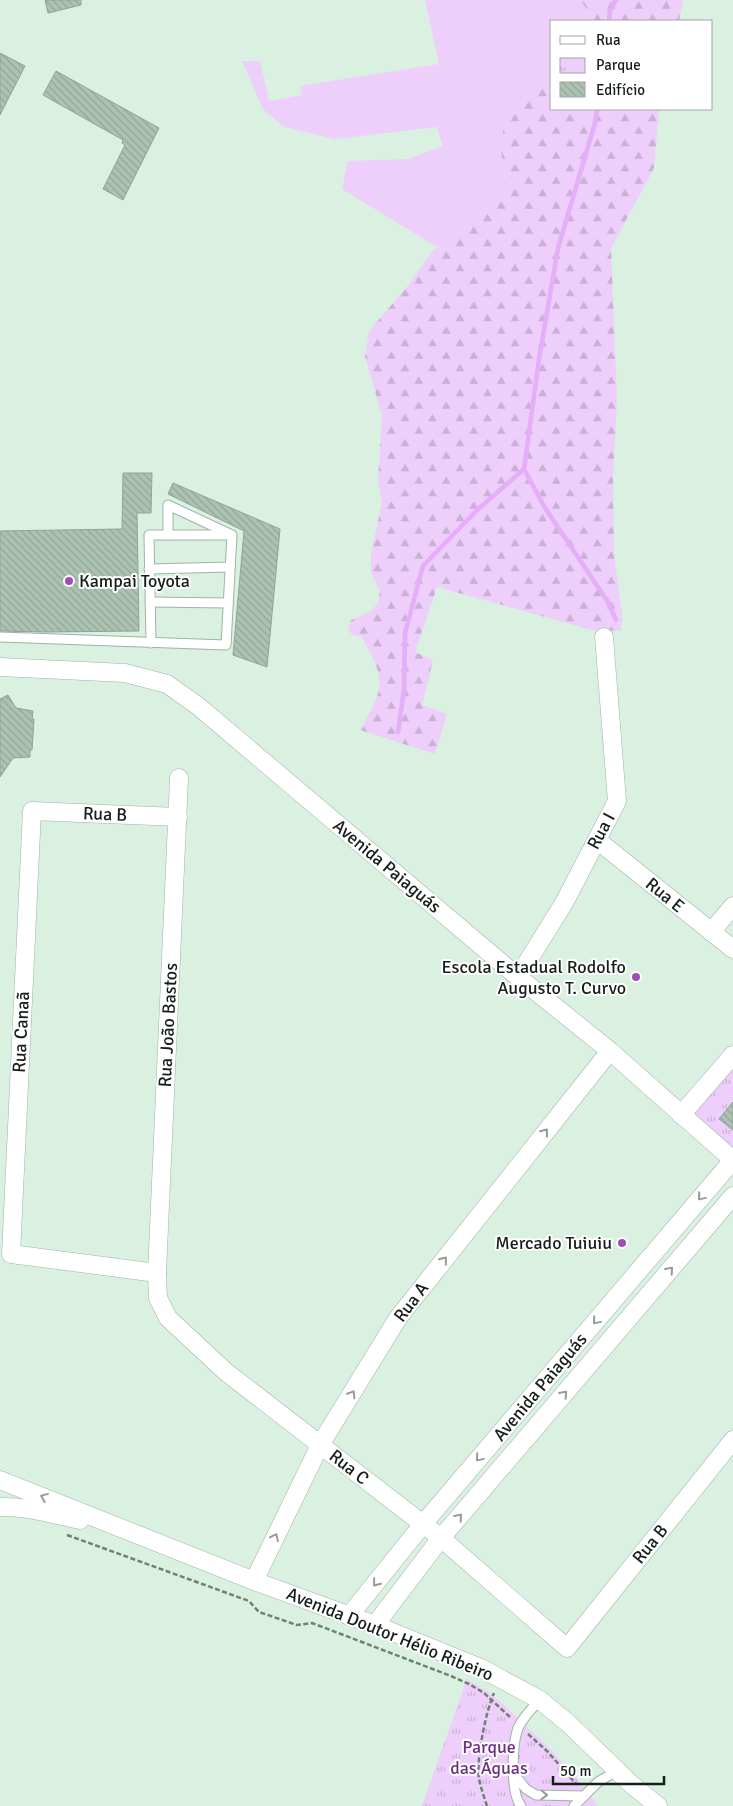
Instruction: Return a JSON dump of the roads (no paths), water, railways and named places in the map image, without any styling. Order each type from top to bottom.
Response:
[{"type":"street","name":"Rua I","points":[[518,977],[564,903],[617,801],[604,637]]},
{"type":"street","name":"Avenida Paiaguás","points":[[0,668],[125,673],[167,684],[198,706],[518,977],[610,1051],[733,1160],[423,1524],[349,1616]]},
{"type":"street","name":"Rua João Bastos","points":[[157,1273],[179,778]]},
{"type":"street","name":"Rua B","points":[[32,811],[178,817]]},
{"type":"street","name":"Rua Canaã","points":[[32,811],[11,1254],[157,1273]]},
{"type":"street","name":"Rua E","points":[[596,840],[733,949]]},
{"type":"street","points":[[711,932],[733,906]]},
{"type":"street","name":"Rua A","points":[[254,1581],[320,1445],[398,1318],[610,1051]]},
{"type":"street","points":[[681,1114],[733,1055]]},
{"type":"street","name":"Avenida Paiaguás","points":[[375,1625],[441,1538],[733,1196]]},
{"type":"street","name":"Rua C","points":[[157,1273],[158,1298],[168,1318],[226,1372],[441,1538],[567,1648]]},
{"type":"street","name":"Rua B","points":[[567,1648],[733,1440]]},
{"type":"street","name":"Avenida Doutor Hélio Ribeiro","points":[[0,1480],[254,1581],[375,1625],[480,1668],[540,1700],[631,1784],[658,1806]]},
{"type":"street","name":"Avenida Doutor Hélio Ribeiro","points":[[0,1507],[10,1506],[34,1510],[122,1529]]},
{"type":"street","name":"Avenida Doutor Hélio Ribeiro","points":[[631,1784],[640,1806]]},
{"type":"lane","points":[[168,535],[168,505],[232,535]]},
{"type":"lane","points":[[151,643],[149,535],[232,535]]},
{"type":"lane","points":[[0,637],[226,645],[232,535]]},
{"type":"lane","points":[[150,569],[230,567]]},
{"type":"lane","points":[[150,602],[228,602]]},
{"type":"lane","points":[[521,1806],[516,1798],[514,1752],[520,1726],[528,1713],[540,1700]]},
{"type":"lane","points":[[574,1806],[598,1782],[618,1770]]},
{"type":"lane","points":[[514,1774],[526,1789],[536,1795],[583,1795]]},
{"type":"waterway","points":[[609,20],[610,10],[616,0]]},
{"type":"waterway","points":[[398,732],[404,690],[405,633],[423,566],[476,511],[524,469],[539,359],[558,248],[595,123],[597,110]]},
{"type":"waterway","points":[[524,469],[545,508],[608,602],[616,620]]},
{"type":"place","name":"Kampai Toyota","points":[[69,581]]},
{"type":"place","name":"Escola Estadual Rodolfo Augusto T. Curvo","points":[[636,977]]},
{"type":"place","name":"Mercado Tuiuiu","points":[[622,1243]]},
{"type":"park label","name":"Parque das Águas","points":[[489,1757]]}]
